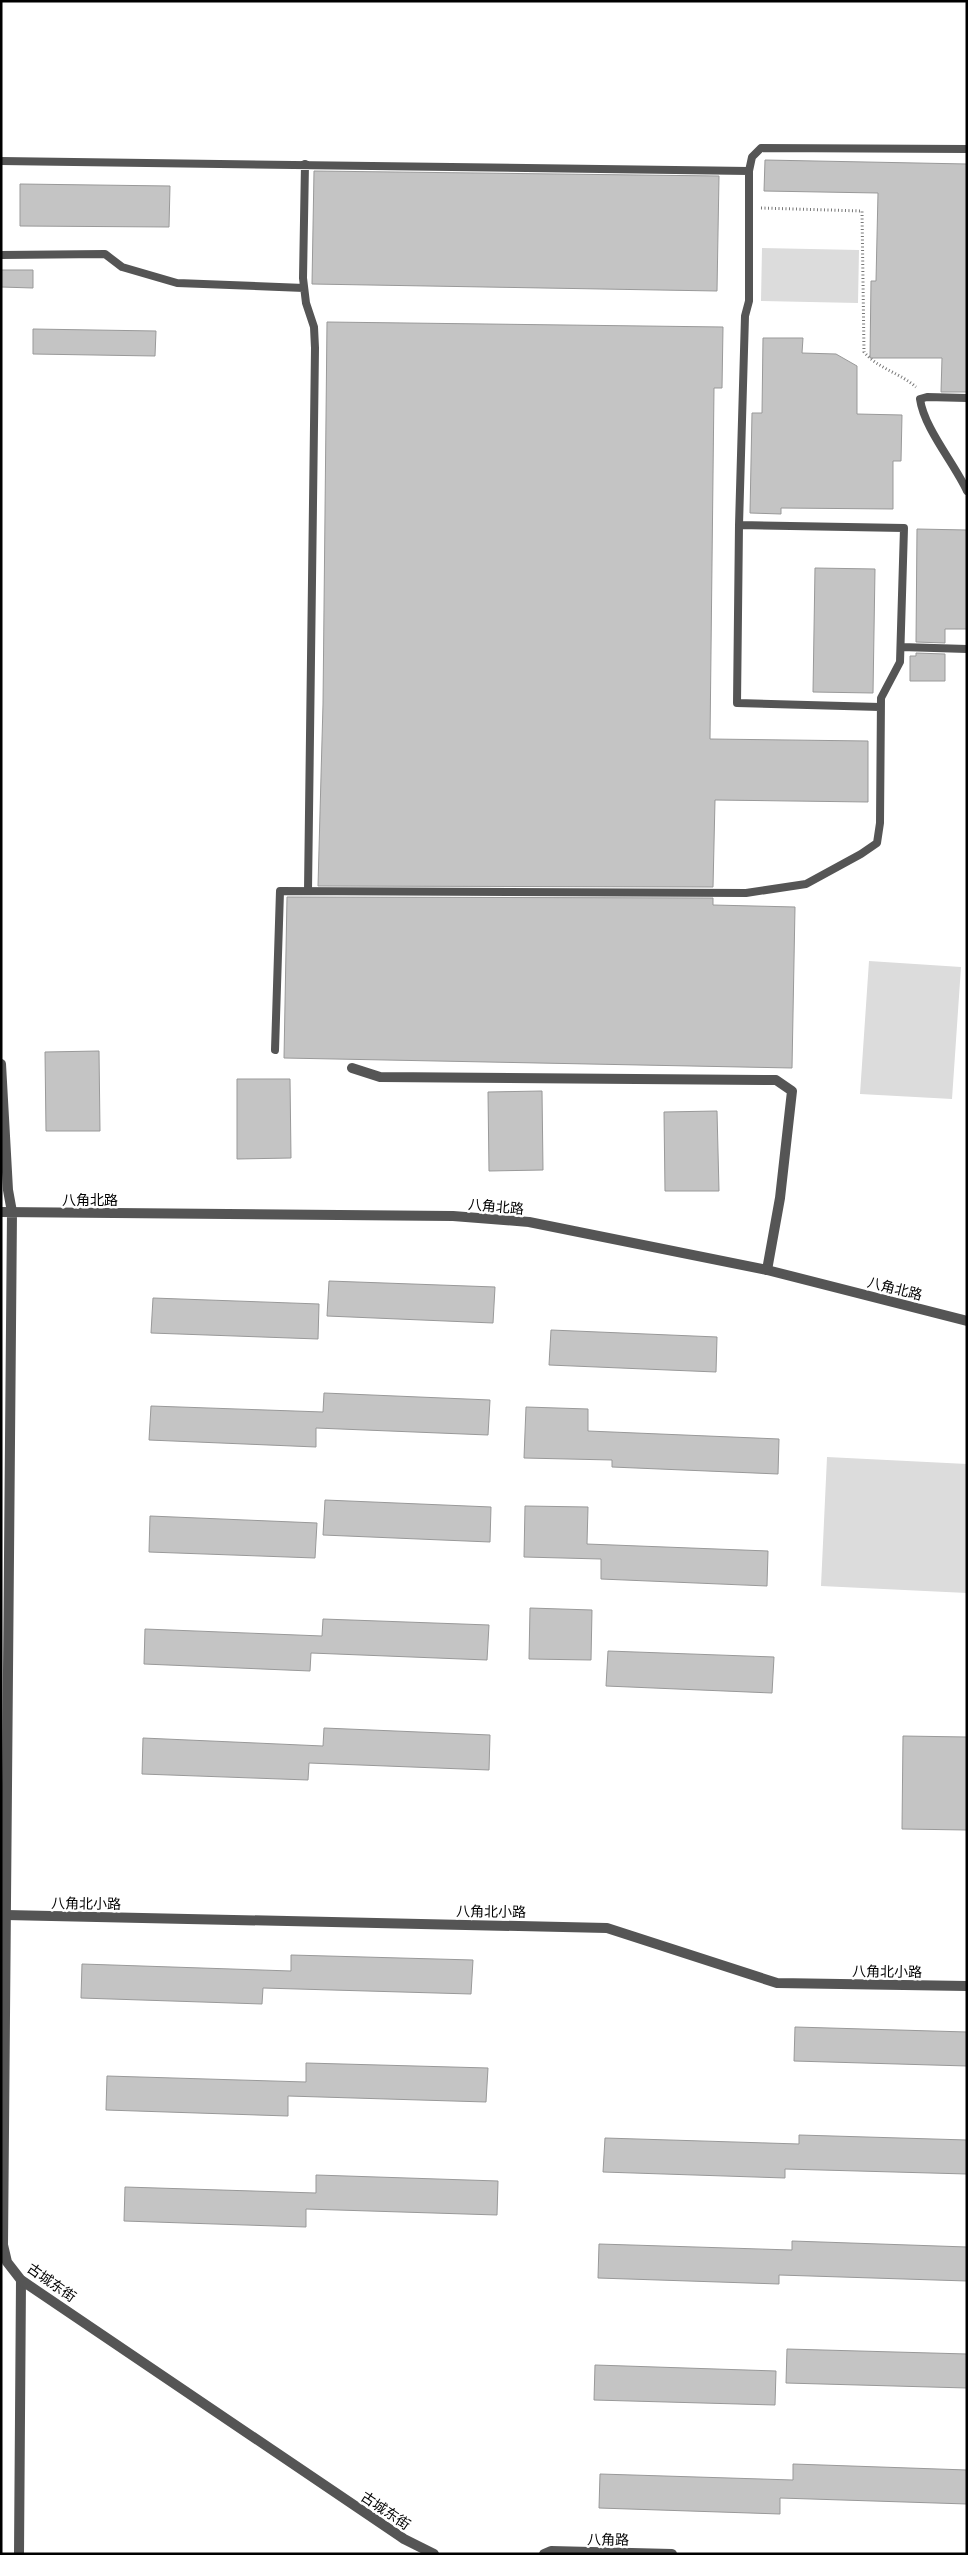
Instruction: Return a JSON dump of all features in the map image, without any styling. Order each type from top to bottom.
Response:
[{"type":"street","name":"古城东街","points":[[1,1064],[8,1190],[12,1212],[2,2245],[7,2262],[22,2280],[404,2538],[434,2554]]},
{"type":"street","points":[[352,1068],[380,1077],[776,1080],[792,1091],[780,1198],[767,1270]]},
{"type":"street","name":"八角北路","points":[[1,1212],[472,1217],[529,1222],[767,1270],[967,1321]]},
{"type":"street","name":"八角北小路","points":[[6,1915],[607,1928],[777,1983],[967,1986]]},
{"type":"street","points":[[19,2554],[22,2280]]},
{"type":"street","name":"八角路","points":[[544,2554],[552,2552],[672,2554]]},
{"type":"lane","points":[[880,707],[737,703],[739,526],[750,171],[752,157],[761,148],[967,149]]},
{"type":"lane","points":[[1,161],[750,171]]},
{"type":"lane","points":[[305,164],[304,288],[314,328],[315,348],[308,891]]},
{"type":"lane","points":[[1,255],[106,254],[122,267],[177,283],[304,288]]},
{"type":"lane","points":[[967,398],[927,397],[920,399],[922,413],[957,469],[967,491]]},
{"type":"lane","points":[[276,1050],[280,891],[746,893],[806,884],[861,854],[876,843],[880,823],[880,707],[881,698],[900,662],[904,528],[739,526]]},
{"type":"lane","points":[[901,647],[967,649]]},
{"type":"path","points":[[750,208],[862,210],[864,352],[871,360],[905,378],[927,397]]},
{"type":"shaded area","points":[[762,248],[859,250],[858,303],[761,301]]},
{"type":"shaded area","points":[[869,961],[961,967],[952,1099],[860,1094]]},
{"type":"shaded area","points":[[827,1457],[967,1464],[967,1593],[821,1586]]},
{"type":"building","points":[[765,160],[967,164],[967,392],[941,392],[942,358],[870,358],[871,281],[876,281],[878,193],[764,191]]},
{"type":"building","points":[[314,171],[719,176],[717,291],[312,284]]},
{"type":"building","points":[[20,184],[170,186],[169,227],[20,226]]},
{"type":"building","points":[[1,270],[33,270],[33,288],[1,287]]},
{"type":"building","points":[[327,322],[723,327],[722,388],[714,388],[710,739],[868,741],[868,802],[715,800],[713,887],[318,886],[323,704]]},
{"type":"building","points":[[33,329],[156,331],[155,356],[33,354]]},
{"type":"building","points":[[763,338],[803,338],[802,353],[836,354],[857,366],[857,414],[902,415],[901,461],[893,461],[893,509],[781,508],[781,514],[750,513],[752,413],[762,413]]},
{"type":"building","points":[[917,529],[967,530],[967,629],[945,629],[945,643],[916,642]]},
{"type":"building","points":[[815,568],[875,569],[873,693],[813,692]]},
{"type":"building","points":[[916,653],[945,654],[945,681],[910,681],[910,656],[916,656]]},
{"type":"building","points":[[287,897],[713,898],[713,905],[795,907],[792,1068],[284,1058]]},
{"type":"building","points":[[99,1051],[100,1131],[46,1131],[45,1052]]},
{"type":"building","points":[[237,1079],[290,1079],[291,1158],[237,1159]]},
{"type":"building","points":[[542,1091],[543,1170],[489,1171],[488,1092]]},
{"type":"building","points":[[717,1111],[719,1191],[665,1191],[664,1112]]},
{"type":"building","points":[[329,1281],[495,1287],[493,1323],[327,1316]]},
{"type":"building","points":[[153,1298],[319,1304],[318,1339],[151,1333]]},
{"type":"building","points":[[551,1330],[717,1337],[716,1372],[549,1365]]},
{"type":"building","points":[[324,1393],[490,1400],[488,1435],[316,1428],[316,1447],[149,1440],[151,1406],[323,1412]]},
{"type":"building","points":[[526,1407],[588,1409],[588,1431],[779,1439],[778,1474],[612,1467],[612,1460],[524,1458]]},
{"type":"building","points":[[325,1500],[491,1507],[490,1542],[323,1535]]},
{"type":"building","points":[[525,1506],[588,1507],[587,1544],[768,1551],[767,1586],[601,1579],[601,1559],[524,1557]]},
{"type":"building","points":[[150,1516],[317,1523],[315,1558],[149,1552]]},
{"type":"building","points":[[530,1608],[592,1610],[591,1660],[529,1659]]},
{"type":"building","points":[[323,1619],[489,1625],[487,1660],[311,1653],[310,1671],[144,1664],[145,1629],[322,1636]]},
{"type":"building","points":[[608,1651],[774,1657],[772,1693],[606,1686]]},
{"type":"building","points":[[324,1728],[490,1735],[489,1770],[309,1763],[308,1780],[142,1774],[143,1738],[323,1746]]},
{"type":"building","points":[[903,1736],[967,1737],[967,1830],[902,1829]]},
{"type":"building","points":[[291,1955],[473,1960],[471,1994],[263,1988],[262,2004],[81,1998],[82,1964],[291,1971]]},
{"type":"building","points":[[795,2027],[967,2032],[967,2066],[794,2061]]},
{"type":"building","points":[[306,2063],[488,2068],[486,2102],[288,2096],[288,2116],[106,2110],[107,2076],[306,2082]]},
{"type":"building","points":[[799,2135],[967,2140],[967,2174],[785,2169],[785,2178],[603,2172],[605,2138],[799,2144]]},
{"type":"building","points":[[316,2175],[498,2181],[497,2215],[306,2209],[306,2227],[124,2221],[125,2187],[316,2193]]},
{"type":"building","points":[[792,2241],[967,2247],[967,2281],[779,2275],[779,2284],[598,2278],[599,2244],[792,2250]]},
{"type":"building","points":[[787,2349],[967,2354],[967,2388],[786,2383]]},
{"type":"building","points":[[595,2365],[776,2371],[775,2405],[594,2400]]},
{"type":"building","points":[[793,2464],[967,2470],[967,2504],[780,2498],[780,2514],[599,2508],[600,2474],[793,2480]]}]
